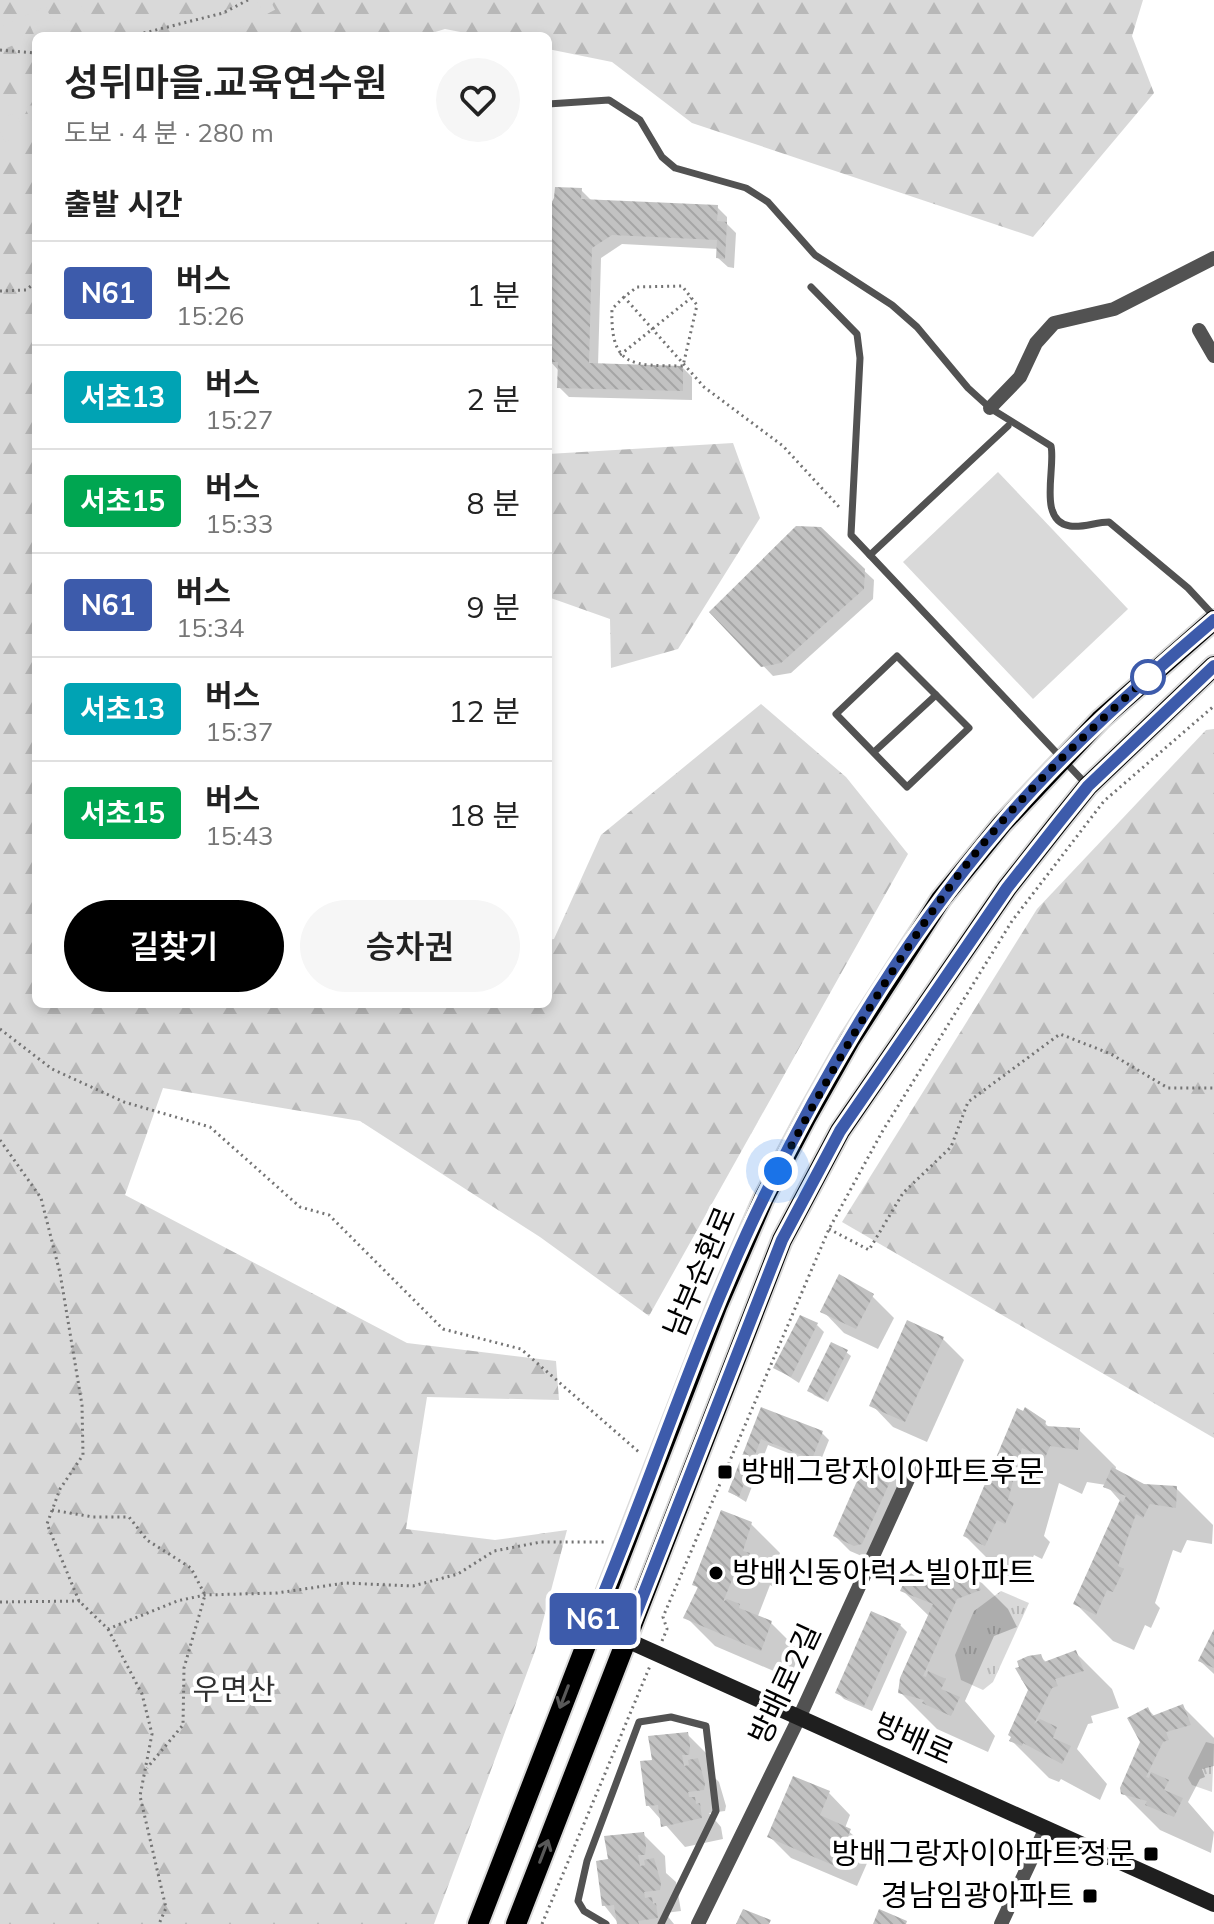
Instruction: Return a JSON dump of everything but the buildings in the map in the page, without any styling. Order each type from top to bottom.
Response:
[{"type":"main road","name":"남부순환로","points":[[478,1924],[591,1624],[764,1198],[850,1040],[941,899],[1063,757],[1214,618]]},
{"type":"main road","name":"남부순환로","points":[[516,1924],[782,1240],[833,1145],[1007,888],[1088,786],[1214,666]]},
{"type":"main road","name":"방배로","points":[[591,1624],[1214,1904]]},
{"type":"street","points":[[990,408],[1020,377],[1036,343],[1054,323],[1114,309],[1214,258]]},
{"type":"street","points":[[1199,330],[1214,356]]},
{"type":"street","name":"방배로2길","points":[[698,1924],[799,1718],[915,1464]]},
{"type":"street","points":[[1001,1924],[1046,1828]]},
{"type":"lane","points":[[552,104],[609,100],[640,120],[662,157],[675,168],[746,188],[768,202],[815,255],[892,305],[917,327],[968,388],[990,408],[1051,446],[1051,509],[1060,522],[1075,527],[1109,522],[1188,588],[1214,618]]},
{"type":"lane","points":[[811,287],[857,334],[860,358],[851,535],[1088,786]]},
{"type":"lane","points":[[870,555],[1008,426]]},
{"type":"lane","points":[[897,656],[936,695],[969,728],[907,787],[836,714],[897,656]]},
{"type":"lane","points":[[874,752],[936,695]]},
{"type":"lane","points":[[606,1924],[584,1911],[578,1901],[587,1861],[639,1722],[671,1717],[706,1726],[716,1811],[661,1924]]},
{"type":"path","points":[[148,32],[223,13],[248,0]]},
{"type":"path","points":[[0,50],[32,53]]},
{"type":"path","points":[[0,291],[26,290],[32,285]]},
{"type":"path","points":[[682,286],[697,305],[683,366],[633,365],[620,355],[611,330],[612,309],[637,287],[682,286]]},
{"type":"path","points":[[624,297],[704,387],[783,446],[852,520]]},
{"type":"path","points":[[620,355],[691,298]]},
{"type":"path","points":[[667,1629],[663,1617],[829,1229],[882,1132],[1012,921],[1104,801],[1214,706]]},
{"type":"path","points":[[0,1029],[52,1069],[124,1102],[210,1127],[300,1207],[329,1215],[443,1329],[521,1349],[654,1465]]},
{"type":"path","points":[[829,1229],[869,1250],[903,1193],[951,1147],[968,1102],[1060,1034],[1111,1054],[1168,1088],[1214,1088]]},
{"type":"path","points":[[0,1140],[41,1198],[60,1273],[82,1405],[83,1455],[60,1489],[47,1524],[79,1601],[108,1629],[142,1694],[152,1734],[140,1796],[166,1908],[159,1924]]},
{"type":"path","points":[[52,1510],[129,1517],[147,1540],[191,1568],[205,1595],[184,1668],[183,1725],[145,1771]]},
{"type":"path","points":[[108,1629],[177,1601],[205,1595],[277,1593],[345,1583],[413,1586],[458,1574],[494,1551],[541,1542],[623,1544]]},
{"type":"path","points":[[0,1602],[79,1601]]},
{"type":"path","points":[[542,1924],[637,1693]]},
{"type":"green space","name":"우면산","points":[[0,0],[1143,0],[1132,36],[1154,93],[1033,237],[692,123],[612,62],[552,50],[552,32],[460,32],[445,29],[435,32],[32,32],[32,1008],[552,1008],[552,939],[601,835],[761,704],[846,777],[908,854],[649,1316],[540,1237],[360,1121],[163,1088],[125,1195],[407,1343],[556,1361],[559,1400],[427,1397],[406,1529],[495,1540],[567,1530],[535,1651],[434,1924],[0,1924]]},
{"type":"green space","points":[[733,443],[760,518],[678,649],[611,668],[610,619],[552,598],[552,454]]},
{"type":"green space","points":[[998,472],[1128,609],[1033,699],[903,562]]},
{"type":"green space","points":[[1214,729],[1214,1438],[842,1222],[1037,909],[1206,730]]},
{"type":"green space","points":[[1001,1591],[1029,1603],[993,1682],[983,1690],[961,1680],[955,1655],[974,1611]]},
{"type":"green space","points":[[1206,1742],[1214,1744],[1212,1792],[1192,1785],[1188,1778]]},
{"type":"tunnel","points":[[0,39],[88,0]]},
{"type":"tunnel","points":[[209,32],[270,0]]},
{"type":"tunnel","points":[[0,132],[32,117]]},
{"type":"bus line","name":"N61","points":[[1214,620],[1100,720],[1002,824],[941,899],[850,1040],[764,1198],[718,1304],[591,1624],[626,1639],[782,1240],[840,1131],[1007,888],[1059,822],[1088,786],[1214,666]]},
{"type":"place","name":"방배그랑자이아파트후문","points":[[725,1472]]},
{"type":"place","name":"방배신동아럭스빌아파트","points":[[716,1573]]},
{"type":"place","name":"방배그랑자이아파트정문","points":[[1151,1854]]},
{"type":"place","name":"경남임광아파트","points":[[1090,1896]]},
{"type":"route","points":[[778,1171],[850,1040],[941,899],[1002,824],[1063,757],[1157,669],[1148,677]]}]
